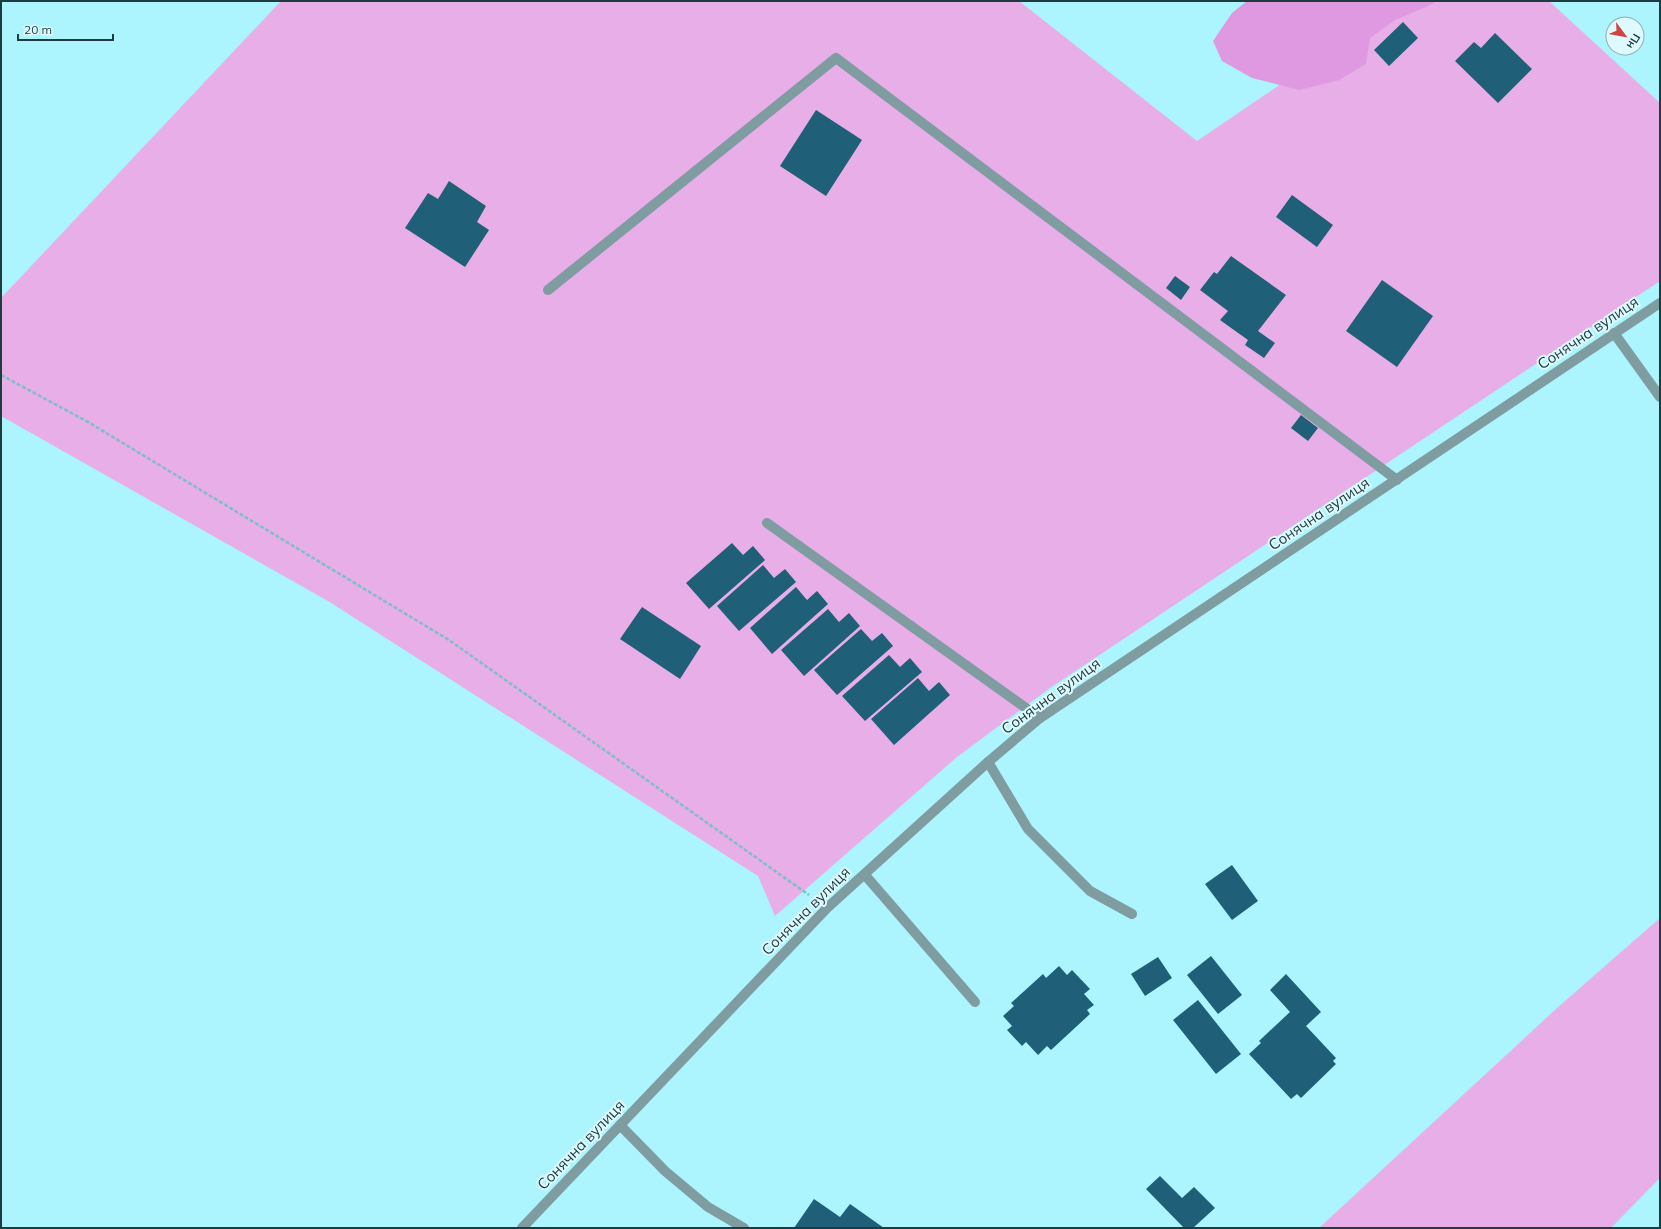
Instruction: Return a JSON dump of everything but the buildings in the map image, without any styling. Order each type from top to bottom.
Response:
[{"type":"street","points":[[548,290],[836,58],[1397,480]]},
{"type":"street","name":"Сонячна вулиця","points":[[522,1228],[827,908],[988,762],[1040,718],[1660,303]]},
{"type":"street","points":[[1614,333],[1660,397]]},
{"type":"street","points":[[766,523],[1040,718]]},
{"type":"street","points":[[988,762],[1028,829],[1090,891],[1132,914]]},
{"type":"street","points":[[865,875],[975,1002]]},
{"type":"street","points":[[620,1125],[665,1171],[708,1207],[744,1228]]},
{"type":"path","points":[[1,375],[88,422],[449,640],[827,908]]},
{"type":"shaded area","points":[[281,1],[1019,1],[1197,141],[1403,1],[1549,1],[1605,52],[1605,56],[1609,56],[1660,103],[1660,281],[1050,688],[957,757],[775,916],[758,876],[328,601],[1,416],[1,298]]},
{"type":"shaded area","points":[[1247,1],[1437,1],[1395,20],[1370,38],[1366,64],[1339,80],[1299,90],[1252,78],[1222,61],[1213,41],[1232,13]]},
{"type":"shaded area","points":[[1660,918],[1660,1178],[1611,1228],[1319,1228],[1557,1008]]}]
